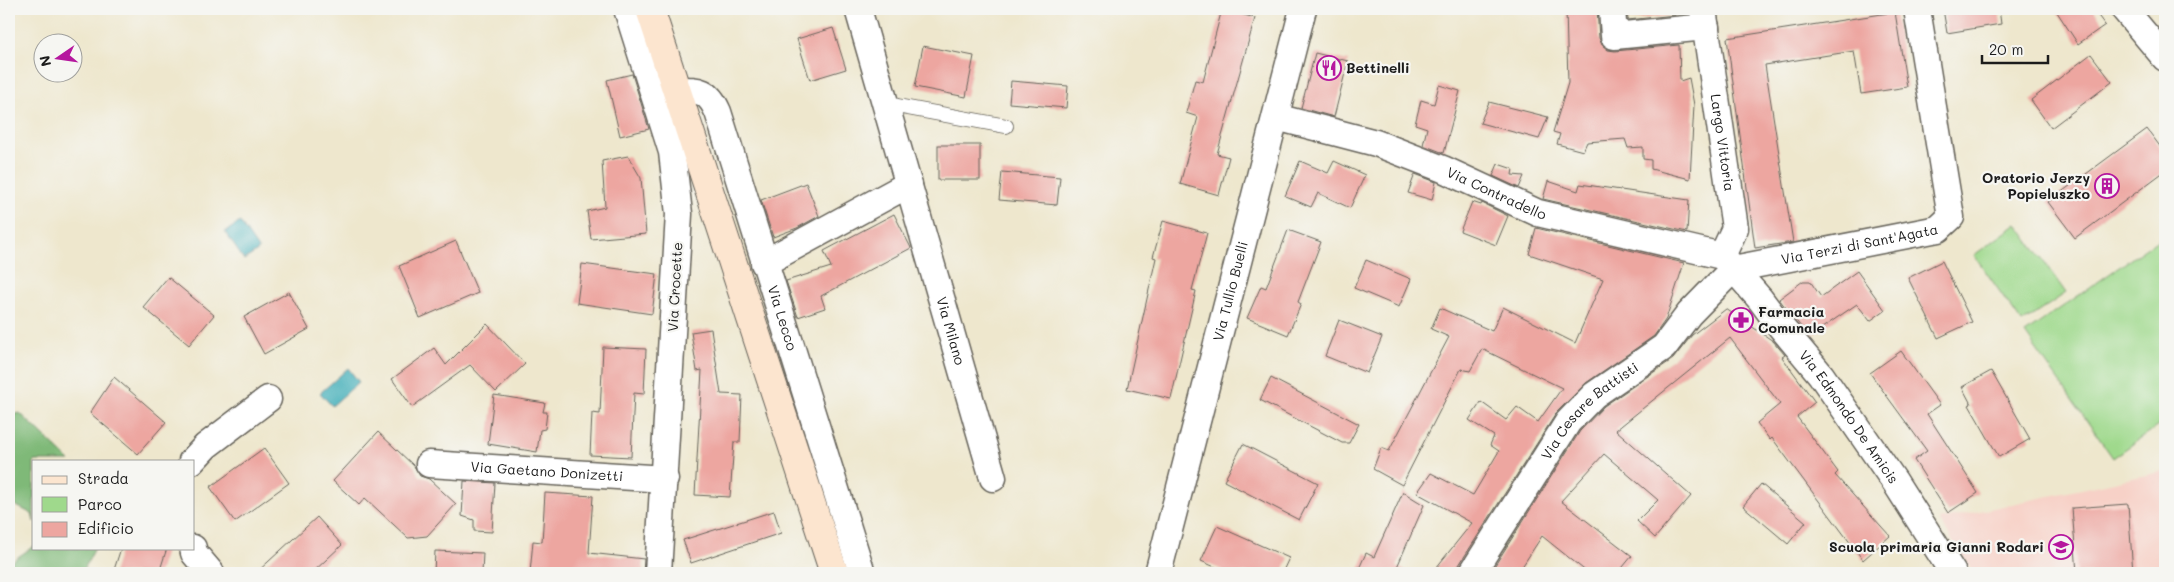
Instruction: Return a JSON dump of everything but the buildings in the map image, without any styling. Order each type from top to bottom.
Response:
[{"type":"main road","points":[[650,9],[834,573]]},
{"type":"street","name":"Via Crocette","points":[[627,9],[672,152],[679,214],[658,573]]},
{"type":"street","name":"Via Milano","points":[[858,9],[993,478]]},
{"type":"street","name":"Via Tullio Buelli","points":[[1158,573],[1303,9]]},
{"type":"street","points":[[1612,9],[1614,36],[1705,14]]},
{"type":"street","name":"Via Terzi di Sant'Agata","points":[[1728,262],[1938,229],[1951,217],[1917,9]]},
{"type":"street","points":[[2124,9],[2165,58]]},
{"type":"street","name":"Largo Vittoria","points":[[1705,14],[1735,228],[1728,262]]},
{"type":"street","name":"Via Lecco","points":[[676,90],[697,90],[706,94],[713,102],[862,573]]},
{"type":"street","name":"Via Contradello","points":[[1276,117],[1376,143],[1443,169],[1538,213],[1728,262]]},
{"type":"street","points":[[764,263],[909,184]]},
{"type":"street","name":"Via Cesare Battisti","points":[[1472,573],[1568,422],[1594,395],[1664,347],[1728,262]]},
{"type":"street","name":"Via Edmondo De Amicis","points":[[1728,262],[1821,376],[1895,482],[1953,573]]},
{"type":"street","points":[[193,460],[206,446],[268,399]]},
{"type":"street","name":"Via Gaetano Donizetti","points":[[429,464],[664,479]]},
{"type":"street","points":[[193,550],[211,573]]},
{"type":"lane","points":[[886,104],[1006,126]]},
{"type":"shaded area","name":"Scuola primaria Gianni Rodari","points":[[2165,471],[2165,573],[1974,573],[1939,520]]},
{"type":"green space","points":[[2017,224],[2066,293],[2022,323],[1974,255]]},
{"type":"green space","points":[[2165,235],[2165,421],[2113,458],[2025,333]]},
{"type":"green space","points":[[20,413],[69,460],[32,460],[32,514],[9,502],[9,415]]},
{"type":"green space","points":[[32,547],[32,550],[94,550],[82,573],[9,573],[9,563]]},
{"type":"water","points":[[240,222],[259,250],[244,260],[225,232]]},
{"type":"water","points":[[348,368],[359,382],[332,406],[320,393]]},
{"type":"place","name":"Bettinelli","points":[[1329,68]]},
{"type":"place","name":"Oratorio Jerzy Popieluszko","points":[[2107,186]]},
{"type":"place","name":"Farmacia Comunale","points":[[1741,320]]},
{"type":"place","name":"Scuola primaria Gianni Rodari","points":[[2061,547]]}]
